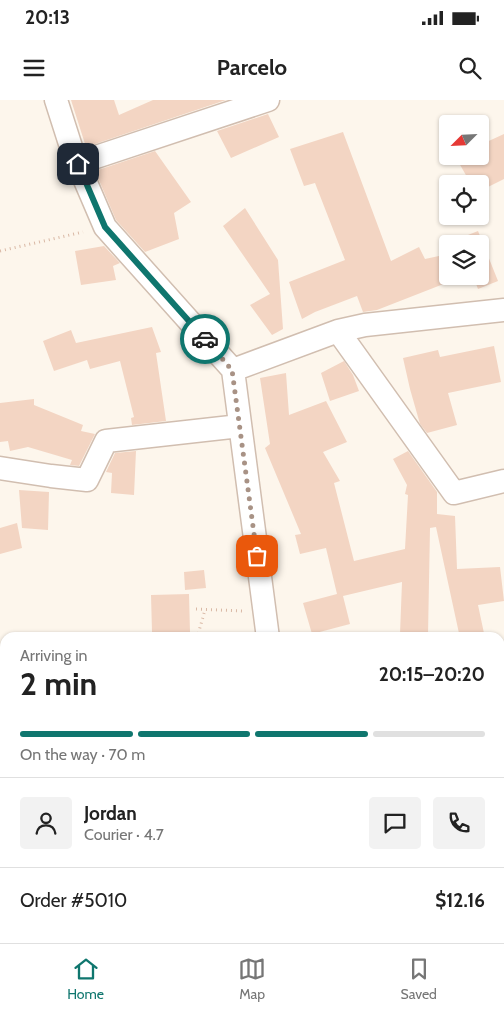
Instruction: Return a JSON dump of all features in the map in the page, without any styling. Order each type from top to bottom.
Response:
[{"type":"street","points":[[56,100],[72,150],[105,227],[232,370],[267,632]]},
{"type":"street","points":[[78,164],[268,100]]},
{"type":"street","points":[[232,370],[338,331],[365,325],[504,310]]},
{"type":"street","points":[[338,331],[454,493],[504,481]]},
{"type":"street","points":[[0,468],[87,480],[106,441],[240,426]]},
{"type":"path","points":[[0,251],[105,227]]},
{"type":"path","points":[[196,609],[265,612]]},
{"type":"path","points":[[199,632],[205,610]]},
{"type":"building","points":[[71,100],[114,100],[119,115],[153,100],[226,100],[86,147]]},
{"type":"building","points":[[268,114],[279,137],[231,158],[217,131]]},
{"type":"building","points":[[343,132],[391,261],[419,247],[425,259],[439,256],[439,285],[441,285],[377,310],[363,312],[357,296],[302,319],[289,282],[345,260],[315,183],[304,186],[290,149]]},
{"type":"building","points":[[504,134],[504,179],[489,186],[489,175],[466,175],[460,165],[489,165],[489,141]]},
{"type":"building","points":[[155,151],[191,202],[174,213],[179,239],[145,252],[116,220],[95,171]]},
{"type":"building","points":[[245,208],[278,260],[283,329],[272,335],[250,305],[270,294],[223,226]]},
{"type":"building","points":[[478,231],[480,235],[468,235]]},
{"type":"building","points":[[104,246],[120,263],[113,266],[116,280],[81,285],[75,251]]},
{"type":"building","points":[[489,258],[498,281],[489,285]]},
{"type":"building","points":[[476,285],[488,285],[478,289]]},
{"type":"building","points":[[152,327],[161,352],[156,353],[166,421],[132,425],[131,418],[134,417],[120,361],[90,369],[87,360],[54,371],[43,341],[71,330],[76,343]]},
{"type":"building","points":[[494,346],[501,382],[448,393],[457,425],[427,433],[420,424],[403,358],[438,350],[440,357]]},
{"type":"building","points":[[344,361],[353,375],[359,391],[330,401],[321,373]]},
{"type":"building","points":[[286,373],[289,415],[326,401],[347,442],[323,452],[340,481],[334,483],[354,561],[405,549],[408,495],[405,494],[407,485],[393,459],[408,451],[437,492],[437,514],[455,516],[457,569],[500,567],[504,601],[478,605],[484,632],[459,632],[436,527],[430,528],[428,632],[400,632],[402,582],[343,596],[350,624],[320,632],[311,632],[303,603],[337,594],[326,548],[300,554],[295,535],[301,534],[265,448],[270,444],[260,378]]},
{"type":"building","points":[[34,399],[34,405],[83,425],[81,431],[95,434],[79,466],[70,465],[72,460],[28,447],[10,451],[8,441],[0,442],[0,403]]},
{"type":"building","points":[[136,451],[134,495],[111,493],[112,473],[106,472],[115,453]]},
{"type":"building","points":[[19,490],[49,492],[48,530],[22,528]]},
{"type":"building","points":[[17,523],[22,548],[0,554],[0,528]]},
{"type":"building","points":[[204,570],[206,588],[185,590],[184,572]]},
{"type":"building","points":[[189,594],[190,632],[152,632],[151,595]]},
{"type":"way so far","points":[[205,339],[232,370],[257,556]]},
{"type":"route","points":[[78,164],[105,227],[205,339]]}]
